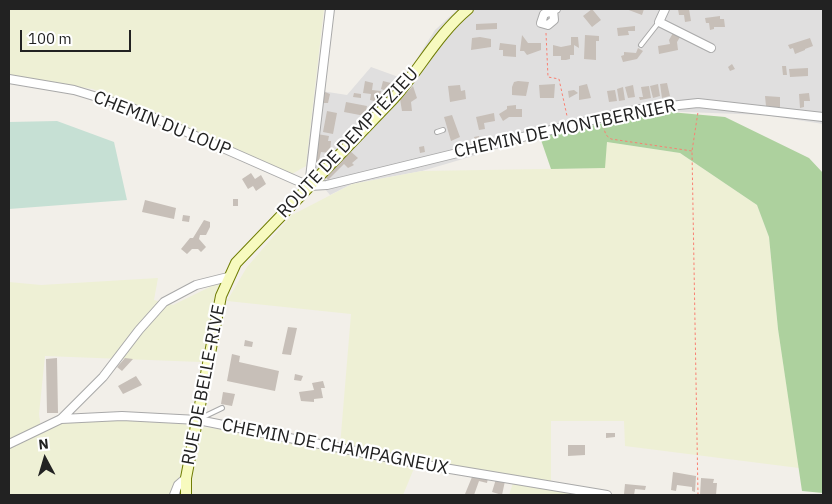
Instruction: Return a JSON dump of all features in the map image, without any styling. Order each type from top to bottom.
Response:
[{"type":"street","points":[[309,186],[330,9]]},
{"type":"street","name":"ROUTE DE DEMPTÉZIEU","points":[[228,277],[246,251],[412,78],[443,33],[468,9]]},
{"type":"street","points":[[548,25],[540,22],[544,14],[555,9]]},
{"type":"street","points":[[665,9],[659,22],[711,48]]},
{"type":"street","name":"CHEMIN DU LOUP","points":[[9,79],[65,88],[130,107],[309,186]]},
{"type":"street","name":"CHEMIN DE MONTBERNIER","points":[[309,186],[327,185],[444,154],[641,109],[698,103],[823,117]]},
{"type":"street","points":[[9,444],[61,419],[103,377],[139,330],[164,302],[196,285],[228,277]]},
{"type":"street","name":"RUE DE BELLE-RIVE","points":[[186,495],[186,478],[217,318],[228,277]]},
{"type":"street","name":"CHEMIN DE CHAMPAGNEUX","points":[[61,419],[122,416],[198,420],[426,465],[607,495]]},
{"type":"street","points":[[174,495],[178,485],[186,478]]},
{"type":"lane","points":[[641,45],[659,22]]},
{"type":"lane","points":[[437,132],[443,130]]},
{"type":"lane","points":[[198,420],[222,408]]},
{"type":"path","points":[[548,25],[548,77],[559,78],[567,116]]},
{"type":"path","points":[[698,103],[692,151],[698,495]]},
{"type":"path","points":[[600,118],[606,135],[611,139],[692,151]]},
{"type":"shaded area","points":[[458,9],[823,9],[823,124],[765,115],[659,111],[531,139],[422,171],[352,184],[330,195],[306,166],[315,90],[347,95],[371,67],[404,79],[435,30]]},
{"type":"green space","points":[[9,9],[324,9],[306,166],[292,174],[93,89],[9,77]]},
{"type":"green space","points":[[659,111],[725,117],[809,158],[823,173],[823,493],[802,491],[778,329],[769,237],[757,205],[680,153],[607,142],[605,168],[551,169],[540,137]]},
{"type":"green space","points":[[57,121],[114,142],[127,200],[9,209],[9,122]]},
{"type":"green space","points":[[607,142],[680,153],[757,205],[769,237],[778,329],[799,468],[625,446],[624,421],[551,421],[551,483],[573,488],[571,495],[509,495],[513,483],[415,466],[403,495],[9,495],[9,282],[41,285],[158,278],[154,300],[173,305],[220,282],[201,362],[45,356],[39,414],[41,430],[63,421],[98,419],[182,424],[340,446],[351,314],[227,301],[247,267],[292,215],[352,184],[422,171],[604,168]]},
{"type":"building","points":[[592,9],[601,20],[592,27],[583,16]]},
{"type":"building","points":[[626,9],[644,9],[642,15]]},
{"type":"building","points":[[678,9],[689,9],[691,21],[685,22],[684,15],[679,15]]},
{"type":"building","points":[[720,16],[720,19],[724,19],[725,27],[714,27],[714,29],[710,30],[709,23],[706,23],[705,18]]},
{"type":"building","points":[[497,23],[497,29],[476,30],[476,24]]},
{"type":"building","points":[[635,26],[635,31],[628,31],[629,35],[618,36],[617,28]]},
{"type":"building","points":[[673,33],[680,37],[677,42],[678,50],[659,54],[658,46],[670,44],[669,40]]},
{"type":"building","points":[[522,35],[528,43],[541,43],[541,50],[527,55],[524,51],[520,51]]},
{"type":"building","points":[[585,35],[599,36],[599,41],[596,41],[596,60],[584,59]]},
{"type":"building","points":[[571,37],[578,37],[579,48],[574,45],[574,55],[570,55],[570,59],[566,60],[561,60],[561,56],[553,56],[553,45],[561,47],[571,45]]},
{"type":"building","points":[[472,38],[491,39],[491,47],[471,50]]},
{"type":"building","points":[[810,38],[813,46],[795,54],[793,48],[790,49],[788,45]]},
{"type":"building","points":[[500,43],[516,45],[516,57],[503,56],[503,50],[499,50]]},
{"type":"building","points":[[638,48],[643,51],[637,59],[623,62],[621,56],[624,55],[624,52],[636,53]]},
{"type":"building","points":[[732,64],[735,69],[730,71],[728,67]]},
{"type":"building","points":[[782,66],[786,66],[787,75],[783,75]]},
{"type":"building","points":[[808,68],[808,76],[790,77],[789,69]]},
{"type":"building","points":[[365,81],[373,83],[372,90],[381,91],[378,102],[370,100],[371,94],[363,93]]},
{"type":"building","points":[[383,81],[391,83],[391,85],[398,88],[393,93],[381,89]]},
{"type":"building","points":[[514,82],[529,82],[526,96],[512,95]]},
{"type":"building","points":[[667,83],[670,96],[662,98],[660,84]]},
{"type":"building","points":[[555,84],[554,98],[540,98],[539,85]]},
{"type":"building","points":[[587,84],[591,98],[579,100],[579,86]]},
{"type":"building","points":[[658,84],[660,96],[653,98],[650,86]]},
{"type":"building","points":[[460,85],[461,91],[465,90],[466,99],[450,102],[448,86]]},
{"type":"building","points":[[633,85],[635,97],[628,98],[625,87]]},
{"type":"building","points":[[413,86],[417,98],[411,102],[412,111],[402,111],[400,99]]},
{"type":"building","points":[[649,86],[651,98],[640,100],[639,97],[643,97],[641,87]]},
{"type":"building","points":[[623,87],[625,100],[619,101],[617,89]]},
{"type":"building","points":[[574,90],[578,93],[569,98],[568,91]]},
{"type":"building","points":[[615,90],[617,101],[609,102],[607,91]]},
{"type":"building","points":[[325,92],[330,94],[328,103],[323,103]]},
{"type":"building","points":[[354,93],[361,94],[361,98],[353,97]]},
{"type":"building","points":[[809,93],[810,101],[804,101],[804,107],[800,108],[799,94]]},
{"type":"building","points":[[765,96],[780,97],[780,108],[766,106]]},
{"type":"building","points":[[346,102],[367,106],[365,116],[344,112]]},
{"type":"building","points":[[516,105],[516,109],[522,109],[522,117],[509,117],[503,121],[499,114],[507,109],[507,106]]},
{"type":"building","points":[[327,111],[337,113],[333,134],[323,132]]},
{"type":"building","points":[[494,113],[495,121],[484,123],[485,129],[479,130],[476,117]]},
{"type":"building","points":[[452,115],[460,137],[451,141],[444,117]]},
{"type":"building","points":[[317,134],[329,136],[328,141],[331,141],[330,153],[321,152],[318,164],[312,163]]},
{"type":"building","points":[[479,136],[480,140],[475,142],[474,137]]},
{"type":"building","points":[[424,146],[425,152],[420,153],[419,147]]},
{"type":"building","points":[[349,150],[358,158],[352,163],[354,165],[348,168],[344,164],[328,180],[324,175]]},
{"type":"building","points":[[251,173],[255,179],[261,175],[266,184],[256,191],[253,186],[248,189],[242,179]]},
{"type":"building","points":[[233,199],[238,199],[238,206],[233,206]]},
{"type":"building","points":[[145,200],[176,208],[174,219],[142,212]]},
{"type":"building","points":[[183,215],[190,216],[189,222],[182,221]]},
{"type":"building","points":[[204,220],[210,222],[210,227],[206,235],[200,235],[199,239],[206,247],[201,252],[198,249],[192,249],[187,254],[181,249],[190,238],[193,238]]},
{"type":"building","points":[[288,327],[297,328],[291,355],[282,354]]},
{"type":"building","points":[[245,340],[253,342],[252,347],[244,346]]},
{"type":"building","points":[[232,354],[240,356],[239,362],[279,371],[275,391],[227,381]]},
{"type":"building","points":[[57,358],[58,413],[47,413],[46,359]]},
{"type":"building","points":[[125,358],[133,359],[122,371],[117,367]]},
{"type":"building","points":[[295,374],[303,376],[301,381],[294,380]]},
{"type":"building","points":[[136,376],[142,385],[123,394],[118,386]]},
{"type":"building","points":[[323,381],[325,388],[321,388],[323,398],[314,399],[314,402],[301,401],[299,392],[314,390],[312,383]]},
{"type":"building","points":[[223,392],[235,394],[232,406],[221,404]]},
{"type":"building","points":[[606,433],[615,433],[615,437],[606,438]]},
{"type":"building","points":[[568,445],[585,445],[585,455],[568,456]]},
{"type":"building","points":[[673,472],[696,476],[695,492],[692,491],[692,487],[677,485],[676,491],[671,490]]},
{"type":"building","points":[[472,477],[488,478],[487,483],[479,481],[474,495],[468,495],[465,494]]},
{"type":"building","points":[[701,478],[714,479],[713,483],[717,483],[716,495],[700,495]]},
{"type":"building","points":[[496,479],[505,481],[502,495],[492,492]]},
{"type":"building","points":[[625,484],[646,486],[645,490],[635,489],[634,495],[624,494]]}]
